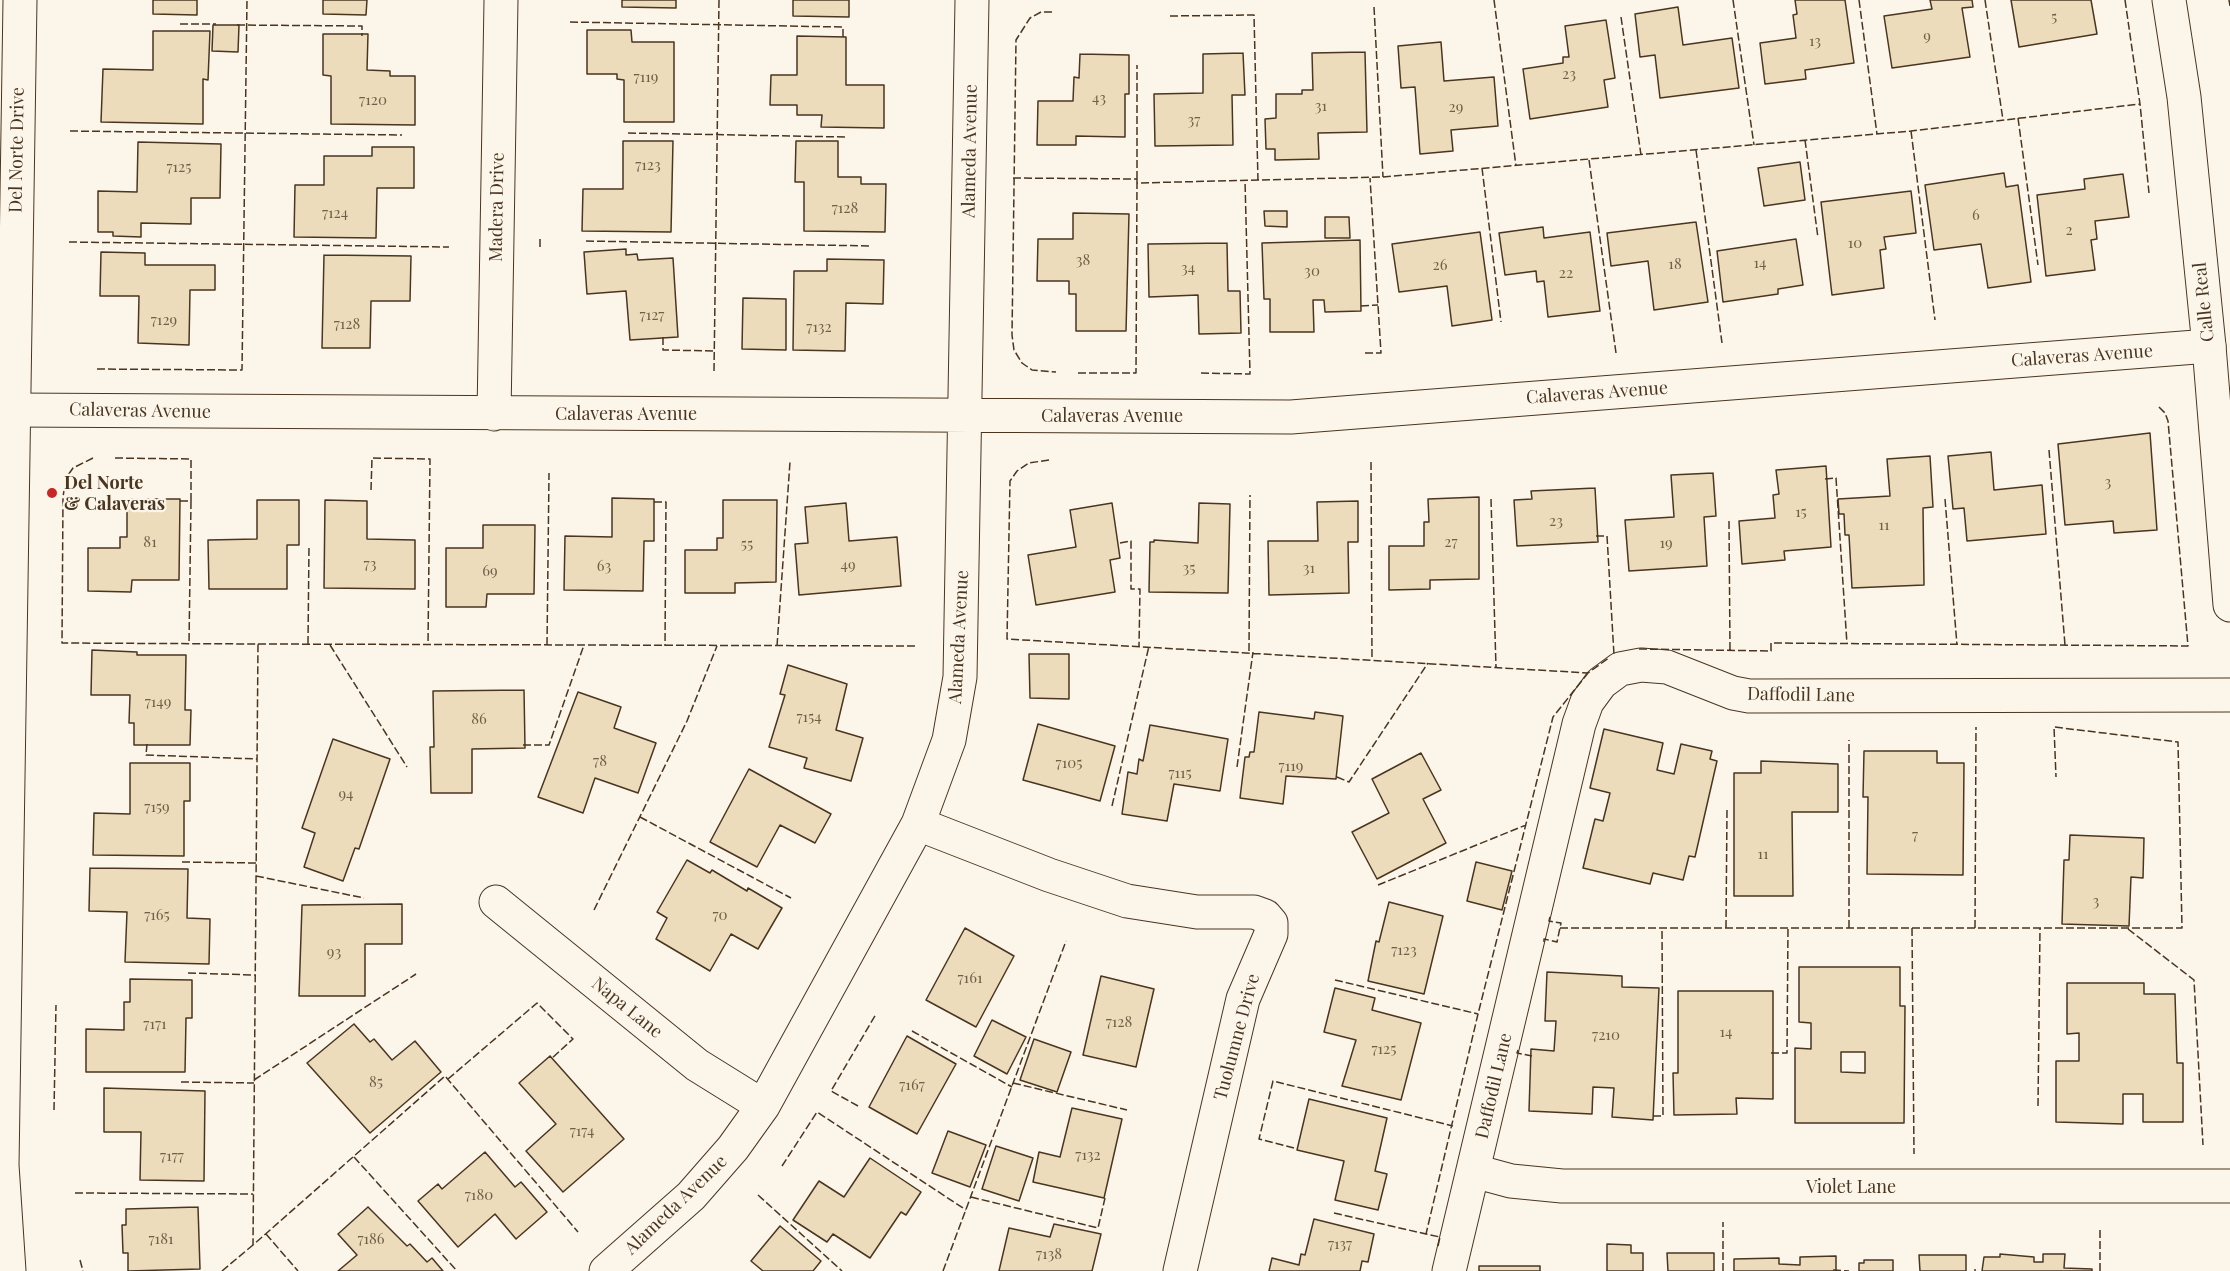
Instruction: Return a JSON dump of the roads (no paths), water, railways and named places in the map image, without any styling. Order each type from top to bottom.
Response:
[{"type":"street","name":"Del Norte Drive","points":[[9,1271],[2,1165],[20,0]]},
{"type":"street","name":"Madera Drive","points":[[494,414],[501,0]]},
{"type":"street","name":"Alameda Avenue","points":[[606,1271],[691,1196],[734,1148],[764,1106],[918,824],[943,759],[958,698],[972,0]]},
{"type":"street","name":"Calle Real","points":[[2169,0],[2184,97],[2209,346],[2230,605]]},
{"type":"street","name":"Calaveras Avenue","points":[[12,410],[1291,417],[2209,346]]},
{"type":"street","name":"Daffodil Lane","points":[[1474,1171],[1579,724],[1587,702],[1601,682],[1620,669],[1641,665],[1667,667],[1732,693],[1749,696],[2230,694]]},
{"type":"street","name":"Tuolumne Drive","points":[[918,824],[1049,875],[1127,901],[1197,912],[1254,912],[1265,916],[1271,923],[1271,934],[1243,999],[1180,1271]]},
{"type":"street","name":"Napa Lane","points":[[496,902],[697,1065],[764,1106]]},
{"type":"street","name":"Violet Lane","points":[[1474,1171],[1511,1181],[1562,1186],[2230,1186]]},
{"type":"street","points":[[1449,1271],[1474,1171]]},
{"type":"place","name":"Del Norte & Calaveras","points":[[52,493]]}]
